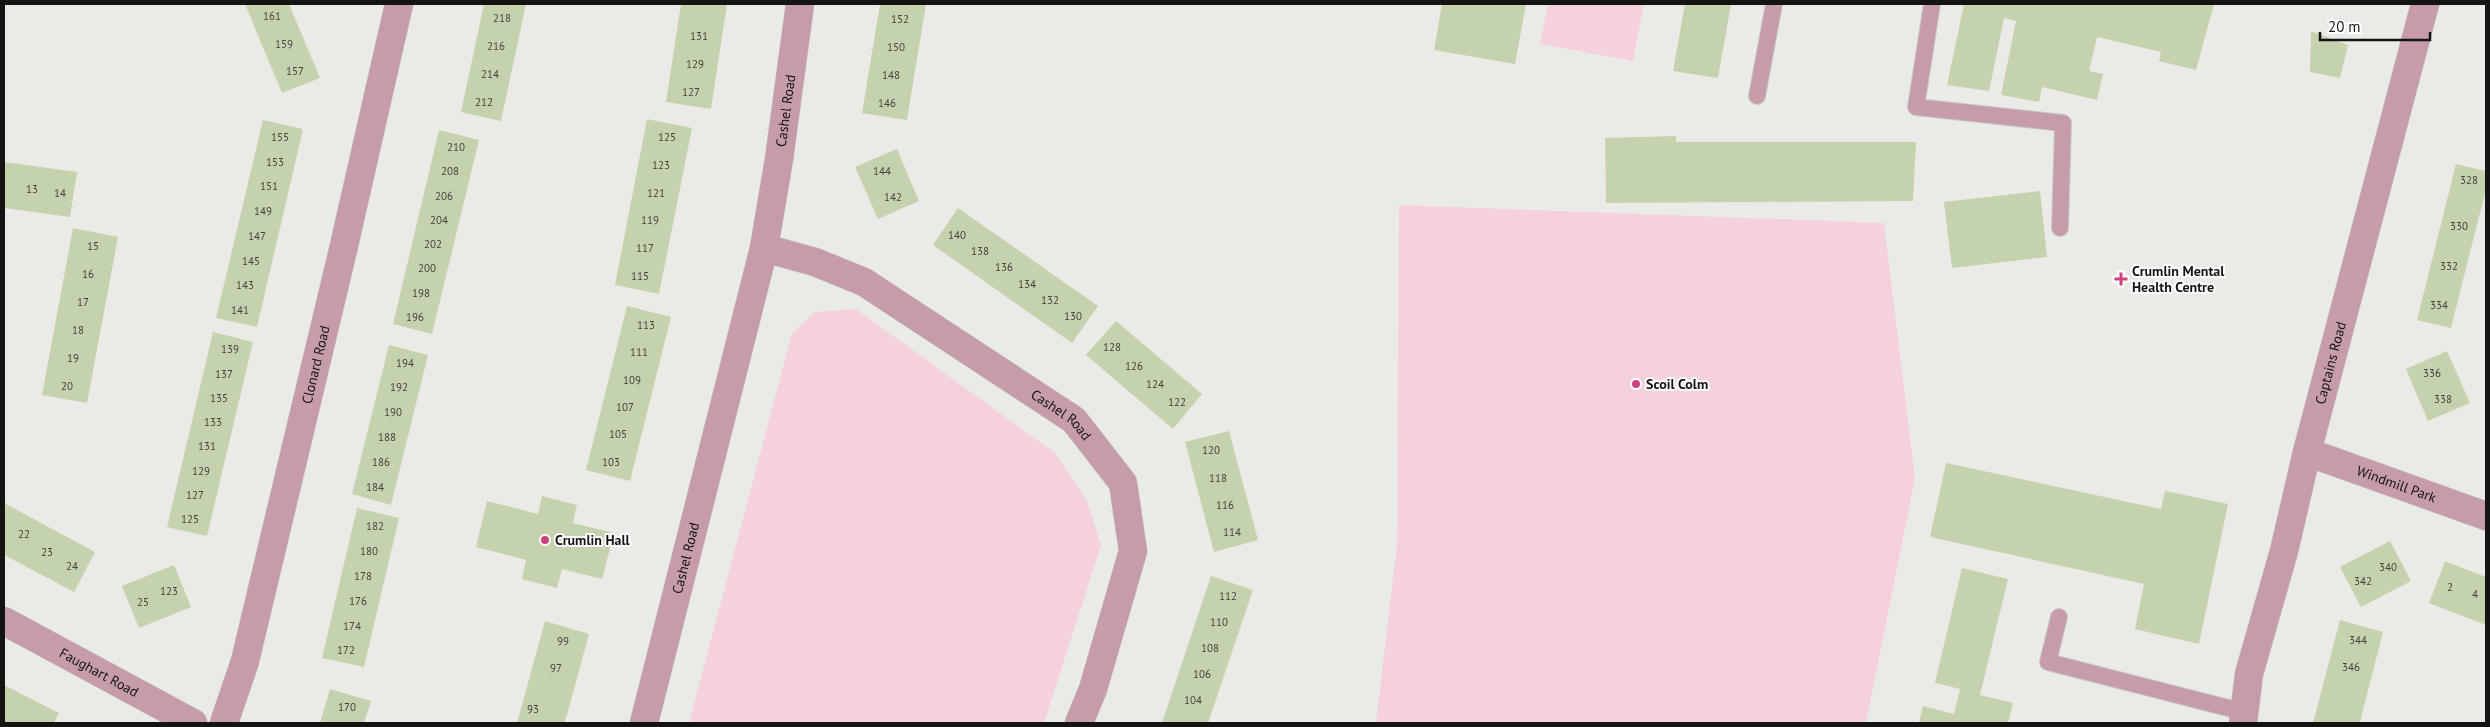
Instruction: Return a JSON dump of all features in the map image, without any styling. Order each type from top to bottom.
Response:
[{"type":"street","name":"Clonard Road","points":[[224,723],[245,662],[341,260],[399,4]]},
{"type":"street","name":"Cashel Road","points":[[644,723],[764,248],[779,159],[800,4]]},
{"type":"street","name":"Captains Road","points":[[2243,718],[2249,674],[2284,551],[2307,452],[2425,4]]},
{"type":"street","name":"Cashel Road","points":[[764,248],[815,262],[864,282],[1074,420],[1123,483],[1133,551],[1093,689],[1079,723]]},
{"type":"street","name":"Windmill Park","points":[[2307,452],[2486,516]]},
{"type":"street","name":"Faughart Road","points":[[4,621],[193,723]]},
{"type":"lane","points":[[1757,96],[1774,4]]},
{"type":"lane","points":[[1932,4],[1916,107],[2063,123],[2060,228]]},
{"type":"lane","points":[[2058,617],[2048,662],[2243,718]]},
{"type":"shaded area","points":[[1548,4],[1644,4],[1633,61],[1540,44]]},
{"type":"shaded area","points":[[1399,205],[1884,223],[1915,479],[1866,723],[1376,723],[1397,544]]},
{"type":"shaded area","points":[[856,309],[1055,453],[1086,499],[1101,545],[1044,723],[689,723],[792,333],[815,312]]},
{"type":"building","points":[[245,4],[289,4],[320,78],[282,93]]},
{"type":"building","points":[[484,4],[526,4],[501,121],[461,112]]},
{"type":"building","points":[[681,4],[727,4],[711,109],[666,102]]},
{"type":"building","points":[[880,4],[926,4],[907,120],[862,113]]},
{"type":"building","points":[[1442,4],[1526,4],[1515,64],[1434,50]]},
{"type":"building","points":[[1685,4],[1731,4],[1718,78],[1673,71]]},
{"type":"building","points":[[1964,4],[2214,4],[2196,70],[2159,61],[2161,52],[2097,37],[2089,71],[2103,74],[2097,100],[2042,87],[2039,102],[2001,95],[2016,21],[2004,18],[1989,91],[1947,85]]},
{"type":"building","points":[[2311,31],[2348,45],[2340,78],[2310,72]]},
{"type":"building","points":[[647,119],[692,128],[659,294],[615,285]]},
{"type":"building","points":[[263,120],[303,129],[257,327],[216,318]]},
{"type":"building","points":[[439,130],[479,140],[432,334],[393,324]]},
{"type":"building","points":[[1676,136],[1676,142],[1916,142],[1913,201],[1606,203],[1605,138]]},
{"type":"building","points":[[897,149],[919,201],[878,219],[855,167]]},
{"type":"building","points":[[4,162],[77,172],[70,217],[4,208]]},
{"type":"building","points":[[2456,164],[2486,171],[2486,189],[2451,328],[2417,320]]},
{"type":"building","points":[[2040,191],[2047,257],[1952,268],[1944,202]]},
{"type":"building","points":[[958,208],[1098,306],[1072,343],[933,245]]},
{"type":"building","points":[[73,228],[118,237],[87,403],[42,395]]},
{"type":"building","points":[[627,306],[671,317],[630,481],[586,470]]},
{"type":"building","points":[[1116,321],[1202,394],[1173,429],[1086,355]]},
{"type":"building","points":[[213,332],[253,342],[207,536],[167,527]]},
{"type":"building","points":[[389,345],[428,355],[391,505],[352,494]]},
{"type":"building","points":[[2447,351],[2470,403],[2428,421],[2406,369]]},
{"type":"building","points":[[1229,431],[1258,540],[1214,552],[1185,442]]},
{"type":"building","points":[[1946,463],[2161,509],[2165,491],[2228,504],[2199,644],[2135,629],[2144,584],[1930,537]]},
{"type":"building","name":"Crumlin Hall","points":[[542,496],[577,505],[573,523],[614,533],[602,579],[562,569],[557,588],[522,579],[526,560],[476,547],[487,501],[538,514]]},
{"type":"building","points":[[4,503],[95,552],[74,592],[4,555]]},
{"type":"building","points":[[357,508],[399,518],[364,667],[322,658]]},
{"type":"building","points":[[2390,541],[2411,581],[2361,607],[2340,567]]},
{"type":"building","points":[[2445,561],[2486,577],[2486,625],[2429,603]]},
{"type":"building","points":[[174,565],[191,607],[139,628],[122,586]]},
{"type":"building","points":[[1962,568],[2008,579],[1980,695],[2013,703],[2008,723],[1919,723],[1923,706],[1954,714],[1960,689],[1935,683]]},
{"type":"building","points":[[1211,576],[1253,590],[1208,723],[1162,723]]},
{"type":"building","points":[[2340,620],[2383,632],[2360,723],[2313,723]]},
{"type":"building","points":[[545,621],[589,634],[567,715],[564,723],[517,723]]},
{"type":"building","points":[[4,685],[59,713],[54,723],[4,723]]},
{"type":"building","points":[[330,689],[371,701],[364,723],[320,723]]},
{"type":"place","name":"Crumlin Mental Health Centre","points":[[2121,279]]},
{"type":"place","name":"Scoil Colm","points":[[1636,384]]},
{"type":"place","name":"Crumlin Hall","points":[[545,540]]}]
